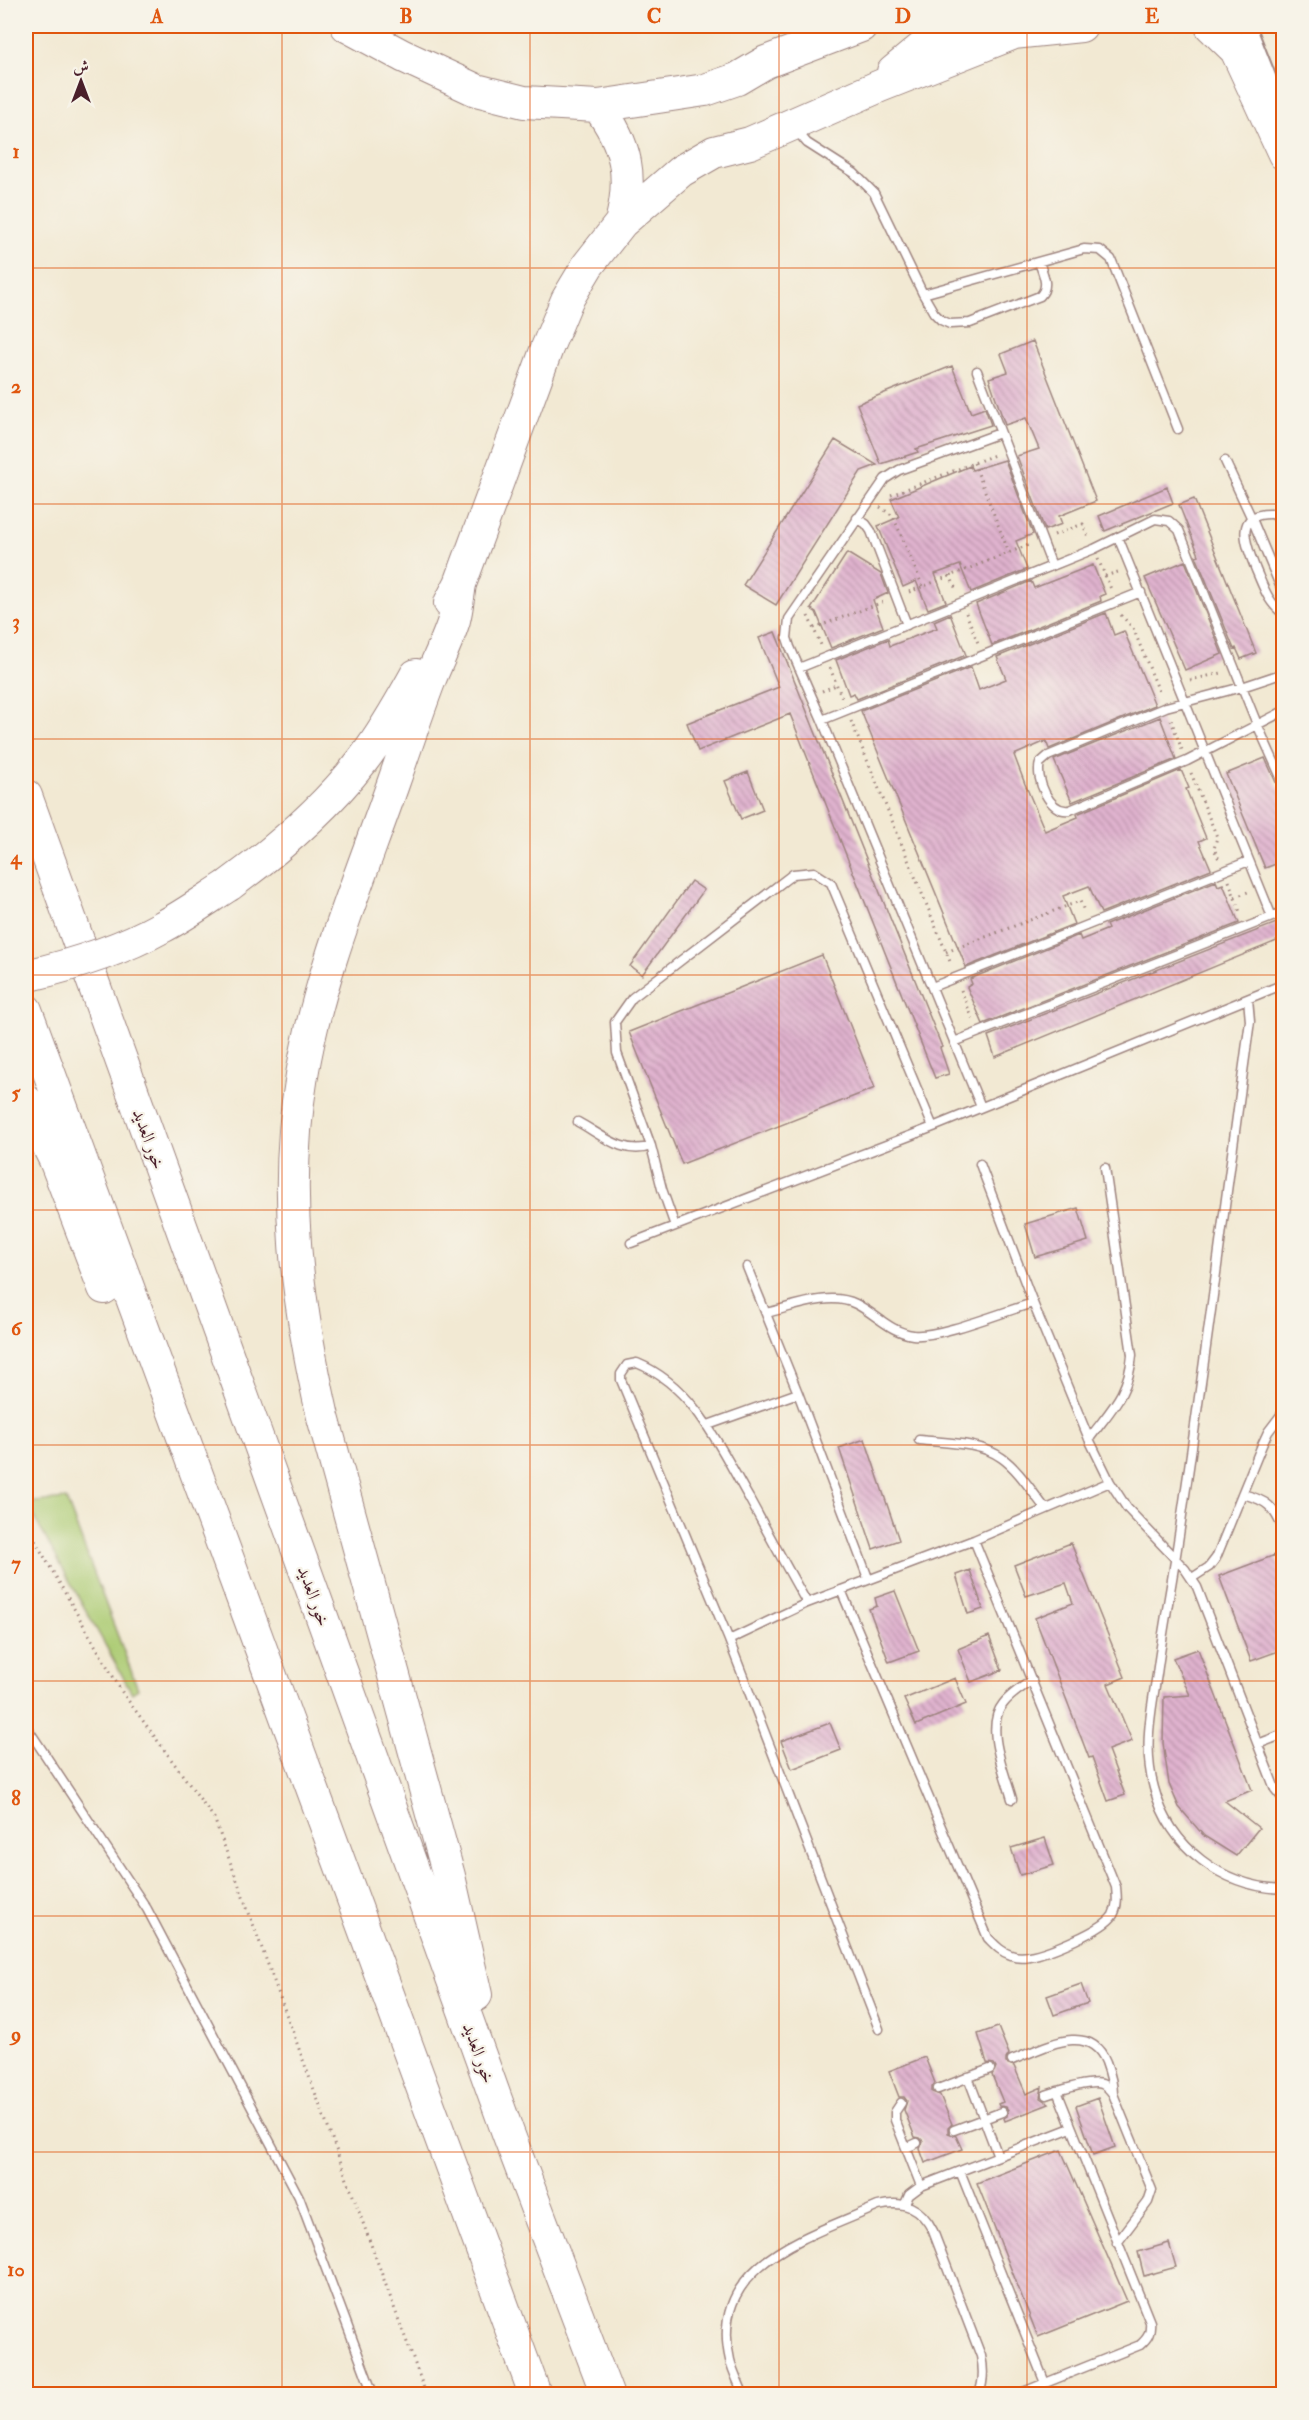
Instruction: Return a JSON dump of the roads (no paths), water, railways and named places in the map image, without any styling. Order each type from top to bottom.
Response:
[{"type":"highway","points":[[347,26],[403,56],[476,90],[524,102],[598,106],[705,90],[736,79],[802,38],[861,26]]},
{"type":"highway","points":[[880,86],[911,55],[958,26]]},
{"type":"highway","points":[[26,976],[117,949],[162,927],[229,885],[276,850],[323,805],[362,761],[391,719],[416,675],[443,613],[460,584],[567,300],[593,258],[621,223],[681,171],[714,153],[750,143],[880,86],[1022,29],[1081,26]]},
{"type":"highway","points":[[1211,26],[1236,51],[1284,154]]},
{"type":"highway","points":[[598,106],[620,142],[626,162],[628,182],[621,223]]},
{"type":"highway","points":[[460,584],[454,619],[426,690],[338,940],[314,1017],[302,1075],[296,1124],[293,1179],[294,1236],[298,1291],[308,1352],[323,1417],[449,1876],[508,2133]]},
{"type":"highway","name":"خور العديد","points":[[26,796],[508,2133],[607,2394]]},
{"type":"highway","points":[[26,1010],[238,1592],[535,2394]]},
{"type":"highway","points":[[26,1101],[55,1160],[170,1461],[238,1592]]},
{"type":"street","points":[[1247,26],[1284,118]]},
{"type":"street","points":[[1281,26],[1284,30]]},
{"type":"lane","points":[[793,124],[807,143],[854,173],[874,193],[923,294],[941,320],[950,324],[970,323],[1043,293],[1046,283],[1039,262]]},
{"type":"lane","points":[[923,294],[1092,248],[1100,250],[1111,260],[1178,429]]},
{"type":"lane","points":[[977,371],[1052,566]]},
{"type":"lane","points":[[981,1107],[787,638],[789,619],[885,479],[898,470],[1000,433]]},
{"type":"lane","points":[[1225,461],[1284,595]]},
{"type":"lane","points":[[1284,523],[1273,514],[1252,519],[1244,531],[1246,546],[1269,598],[1284,614]]},
{"type":"lane","points":[[857,518],[871,531],[907,625]]},
{"type":"lane","points":[[799,668],[1094,549],[1155,519],[1162,519],[1175,525],[1179,530],[1257,724],[1284,784]]},
{"type":"lane","points":[[1118,537],[1272,917]]},
{"type":"lane","points":[[822,720],[1141,592]]},
{"type":"lane","points":[[1284,673],[1242,687],[1166,707],[1043,758],[1039,773],[1050,803],[1059,810],[1070,810],[1187,761],[1284,711]]},
{"type":"lane","points":[[932,987],[1249,861]]},
{"type":"lane","points":[[675,1226],[662,1189],[651,1146],[617,1053],[615,1022],[632,998],[793,874],[814,872],[831,883],[933,1127]]},
{"type":"lane","points":[[954,1042],[1284,911]]},
{"type":"lane","points":[[631,1243],[933,1127],[1284,984]]},
{"type":"lane","points":[[1248,999],[1248,1033],[1175,1561],[1148,1732],[1149,1761],[1154,1789],[1164,1815],[1200,1859],[1224,1876],[1252,1884],[1284,1889]]},
{"type":"lane","points":[[578,1122],[625,1149],[641,1150],[651,1146]]},
{"type":"lane","points":[[980,1164],[1033,1303],[1089,1439],[1110,1482],[1126,1508],[1192,1578],[1202,1596],[1275,1789],[1284,1800]]},
{"type":"lane","points":[[1089,1439],[1122,1395],[1130,1376],[1132,1355],[1105,1168]]},
{"type":"lane","points":[[747,1266],[868,1578]]},
{"type":"lane","points":[[766,1313],[819,1301],[842,1300],[857,1305],[902,1332],[929,1335],[1033,1303]]},
{"type":"lane","points":[[807,1603],[708,1425],[687,1398],[655,1372],[637,1363],[632,1363],[623,1369],[621,1380],[729,1640],[879,2029]]},
{"type":"lane","points":[[708,1425],[798,1393]]},
{"type":"lane","points":[[1192,1578],[1209,1567],[1216,1558],[1268,1432],[1284,1411]]},
{"type":"lane","points":[[919,1440],[978,1447],[1003,1458],[1045,1508]]},
{"type":"lane","points":[[729,1640],[807,1603],[868,1578],[974,1540],[1110,1482]]},
{"type":"lane","points":[[1242,1494],[1258,1497],[1266,1502],[1273,1509],[1284,1531]]},
{"type":"lane","points":[[841,1590],[988,1938],[999,1949],[1012,1955],[1027,1957],[1041,1953],[1104,1925],[1113,1914],[1118,1901],[1112,1874],[974,1540]]},
{"type":"lane","points":[[1012,1799],[994,1732],[995,1718],[1004,1702],[1032,1680]]},
{"type":"lane","points":[[26,1726],[147,1909],[299,2197],[373,2394]]},
{"type":"lane","points":[[1258,1744],[1284,1734]]},
{"type":"lane","points":[[1012,2060],[1068,2040],[1085,2040],[1094,2044],[1102,2052],[1113,2080],[1113,2094]]},
{"type":"lane","points":[[938,2089],[990,2069]]},
{"type":"lane","points":[[968,2077],[998,2156]]},
{"type":"lane","points":[[1046,2095],[1098,2083],[1105,2085],[1113,2094],[1152,2190],[1148,2202],[1117,2243]]},
{"type":"lane","points":[[1018,2394],[1140,2345],[1149,2336],[1150,2322],[1057,2091]]},
{"type":"lane","points":[[901,2103],[896,2108],[894,2116],[921,2186]]},
{"type":"lane","points":[[954,2130],[1002,2112]]},
{"type":"lane","points":[[904,2204],[909,2196],[921,2186],[1071,2128]]},
{"type":"lane","points":[[906,2148],[917,2143]]},
{"type":"lane","points":[[960,2171],[1045,2383]]},
{"type":"lane","points":[[743,2394],[730,2360],[728,2326],[737,2294],[746,2279],[757,2267],[785,2248],[878,2206],[891,2203],[904,2204],[917,2210],[927,2219],[981,2356],[984,2370],[983,2385],[979,2394]]}]
